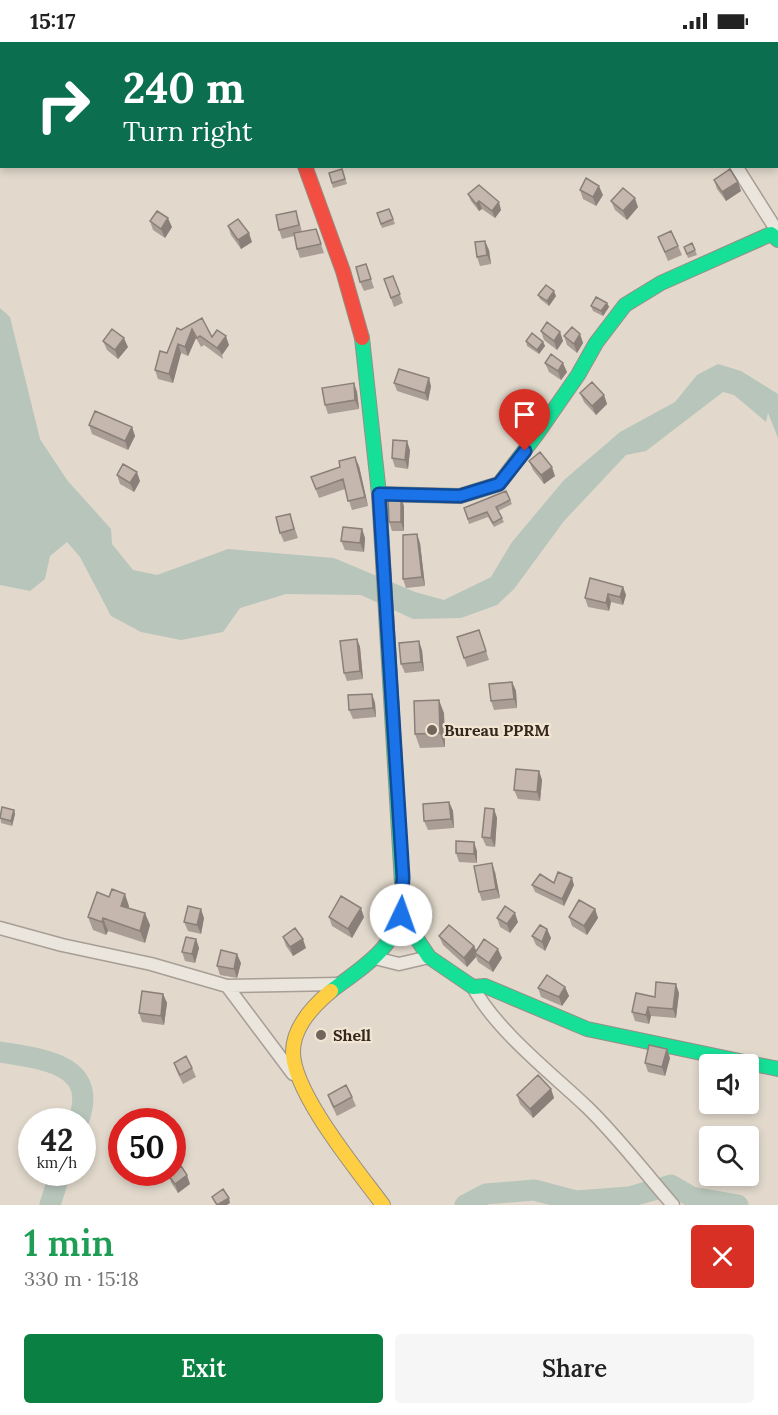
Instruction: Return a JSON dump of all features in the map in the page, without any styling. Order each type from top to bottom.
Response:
[{"type":"main road","points":[[306,168],[343,271],[363,342],[379,494],[385,622],[403,877],[401,915],[375,958],[355,976],[339,984],[308,1014],[295,1037],[293,1060],[301,1084],[382,1205]]},
{"type":"main road","points":[[379,494],[460,496],[499,484],[537,434],[578,375],[596,343],[625,305],[661,283],[776,234]]},
{"type":"main road","points":[[401,915],[429,957],[473,987],[485,986],[586,1029],[778,1069]]},
{"type":"street","points":[[737,168],[776,234]]},
{"type":"street","points":[[0,928],[62,945],[152,964],[227,986],[339,984]]},
{"type":"street","points":[[375,958],[399,964],[429,957]]},
{"type":"street","points":[[227,986],[301,1084]]},
{"type":"street","points":[[473,987],[479,998],[527,1052],[590,1110],[673,1205]]},
{"type":"shaded area","points":[[0,308],[10,317],[40,439],[67,480],[111,529],[112,544],[133,570],[157,575],[228,549],[334,558],[415,592],[444,600],[491,577],[512,542],[564,480],[620,432],[675,402],[697,375],[718,364],[741,371],[778,394],[778,438],[768,413],[766,422],[734,395],[723,392],[646,451],[626,455],[564,521],[514,589],[497,605],[461,618],[413,619],[361,595],[286,594],[240,608],[223,632],[181,640],[141,632],[111,616],[80,557],[67,542],[50,556],[45,579],[30,591],[0,585]]},
{"type":"building","points":[[342,169],[345,179],[332,183],[329,173]]},
{"type":"building","points":[[730,169],[738,182],[722,192],[714,180]]},
{"type":"building","points":[[586,178],[599,186],[593,197],[580,190]]},
{"type":"building","points":[[479,185],[499,202],[492,211],[479,201],[476,204],[468,194]]},
{"type":"building","points":[[623,188],[635,198],[623,211],[611,201]]},
{"type":"building","points":[[389,209],[393,219],[381,224],[377,213]]},
{"type":"building","points":[[157,211],[168,218],[161,229],[150,221]]},
{"type":"building","points":[[296,211],[299,225],[279,230],[276,215]]},
{"type":"building","points":[[238,219],[249,233],[238,240],[228,226]]},
{"type":"building","points":[[316,229],[321,244],[297,249],[294,233]]},
{"type":"building","points":[[671,231],[678,246],[665,252],[658,237]]},
{"type":"building","points":[[485,241],[487,255],[477,257],[475,242]]},
{"type":"building","points":[[692,243],[695,250],[687,254],[684,247]]},
{"type":"building","points":[[366,264],[371,279],[360,282],[356,267]]},
{"type":"building","points":[[393,276],[400,294],[391,298],[384,279]]},
{"type":"building","points":[[546,285],[554,291],[547,301],[538,295]]},
{"type":"building","points":[[596,297],[607,303],[601,311],[591,306]]},
{"type":"building","points":[[202,318],[212,337],[217,330],[226,336],[218,347],[220,350],[200,336],[197,338],[192,329],[185,347],[178,344],[169,374],[155,370],[160,351],[167,353],[177,328],[181,330]]},
{"type":"building","points":[[547,322],[560,332],[554,341],[541,331]]},
{"type":"building","points":[[572,327],[580,334],[574,344],[564,336]]},
{"type":"building","points":[[112,329],[124,338],[115,350],[103,341]]},
{"type":"building","points":[[532,333],[543,342],[537,350],[526,341]]},
{"type":"building","points":[[551,354],[563,363],[558,371],[545,363]]},
{"type":"building","points":[[399,369],[429,378],[425,393],[394,383]]},
{"type":"building","points":[[592,382],[604,395],[592,406],[580,393]]},
{"type":"building","points":[[354,383],[355,400],[325,405],[322,388]]},
{"type":"building","points":[[95,411],[132,427],[125,441],[89,425]]},
{"type":"building","points":[[393,440],[407,441],[405,460],[392,458]]},
{"type":"building","points":[[540,452],[552,467],[541,475],[529,461]]},
{"type":"building","points":[[355,457],[365,497],[348,501],[343,479],[316,489],[311,477],[340,467],[339,461]]},
{"type":"building","points":[[123,464],[137,472],[130,483],[117,475]]},
{"type":"building","points":[[506,491],[510,500],[496,507],[502,518],[493,523],[487,512],[468,519],[464,508]]},
{"type":"building","points":[[388,497],[401,497],[401,522],[389,522]]},
{"type":"building","points":[[290,514],[294,529],[280,533],[276,517]]},
{"type":"building","points":[[343,527],[362,529],[360,543],[341,541]]},
{"type":"building","points":[[417,534],[422,577],[403,579],[403,535]]},
{"type":"building","points":[[590,578],[623,587],[620,597],[608,594],[606,603],[585,598]]},
{"type":"building","points":[[479,630],[486,651],[464,658],[457,637]]},
{"type":"building","points":[[357,639],[360,671],[344,673],[340,641]]},
{"type":"building","points":[[419,641],[421,662],[401,664],[399,643]]},
{"type":"building","points":[[512,682],[514,699],[491,701],[489,684]]},
{"type":"building","points":[[372,694],[373,708],[349,710],[348,695]]},
{"type":"building","points":[[439,700],[440,733],[415,734],[414,701]]},
{"type":"building","points":[[516,769],[539,771],[537,792],[514,790]]},
{"type":"building","points":[[449,802],[451,819],[424,821],[423,804]]},
{"type":"building","points":[[2,807],[14,810],[11,821],[0,818]]},
{"type":"building","points":[[485,808],[494,809],[491,838],[482,837]]},
{"type":"building","points":[[456,841],[474,842],[474,854],[456,853]]},
{"type":"building","points":[[492,863],[496,889],[479,892],[474,866]]},
{"type":"building","points":[[558,872],[572,878],[562,899],[532,885],[540,874],[554,883]]},
{"type":"building","points":[[112,889],[125,894],[121,906],[145,913],[140,931],[103,918],[102,922],[88,917],[97,892],[109,897]]},
{"type":"building","points":[[341,896],[361,908],[348,929],[329,917]]},
{"type":"building","points":[[579,900],[595,909],[584,926],[569,917]]},
{"type":"building","points":[[188,906],[201,909],[197,925],[184,922]]},
{"type":"building","points":[[505,906],[515,913],[507,924],[497,918]]},
{"type":"building","points":[[449,925],[474,946],[464,958],[439,936]]},
{"type":"building","points":[[540,925],[547,929],[542,942],[532,936]]},
{"type":"building","points":[[295,928],[303,939],[290,947],[283,937]]},
{"type":"building","points":[[186,937],[196,939],[192,954],[182,952]]},
{"type":"building","points":[[484,939],[498,949],[489,963],[475,953]]},
{"type":"building","points":[[221,950],[237,954],[234,969],[217,966]]},
{"type":"building","points":[[547,975],[565,987],[559,997],[538,988]]},
{"type":"building","points":[[656,982],[676,984],[673,1009],[648,1007],[646,1015],[632,1012],[636,993],[655,997]]},
{"type":"building","points":[[142,991],[163,994],[161,1016],[139,1013]]},
{"type":"building","points":[[649,1045],[667,1049],[662,1067],[645,1063]]},
{"type":"building","points":[[186,1056],[192,1068],[180,1075],[174,1063]]},
{"type":"building","points":[[538,1075],[551,1089],[530,1109],[517,1095]]},
{"type":"building","points":[[346,1085],[352,1097],[334,1107],[328,1095]]},
{"type":"building","points":[[223,1189],[229,1198],[217,1205],[212,1197]]},
{"type":"waterway","points":[[0,1052],[33,1058],[63,1068],[74,1076],[81,1087],[82,1108]]},
{"type":"waterway","points":[[465,1205],[486,1194],[534,1190],[576,1201],[629,1197],[671,1185],[692,1197],[738,1205]]},
{"type":"waterway","points":[[50,1205],[56,1186]]},
{"type":"traffic: fast","points":[[379,494],[460,496],[499,484],[537,434],[578,375],[596,343],[625,305],[661,283],[771,234],[778,240]]},
{"type":"traffic: fast","points":[[331,991],[367,964],[387,943],[395,931],[403,900],[379,494],[362,338]]},
{"type":"traffic: fast","points":[[401,915],[429,957],[473,987],[485,986],[587,1029],[778,1069]]},
{"type":"traffic: slow","points":[[331,991],[311,1010],[296,1034],[293,1052],[296,1069],[315,1109],[329,1131],[383,1205]]},
{"type":"traffic: jam","points":[[306,168],[343,271],[362,338]]},
{"type":"place","name":"Bureau PPRM","points":[[432,730]]},
{"type":"place","name":"Shell","points":[[321,1035]]},
{"type":"route","points":[[401,915],[403,877],[385,622],[379,494],[460,496],[499,484],[525,451]]}]
